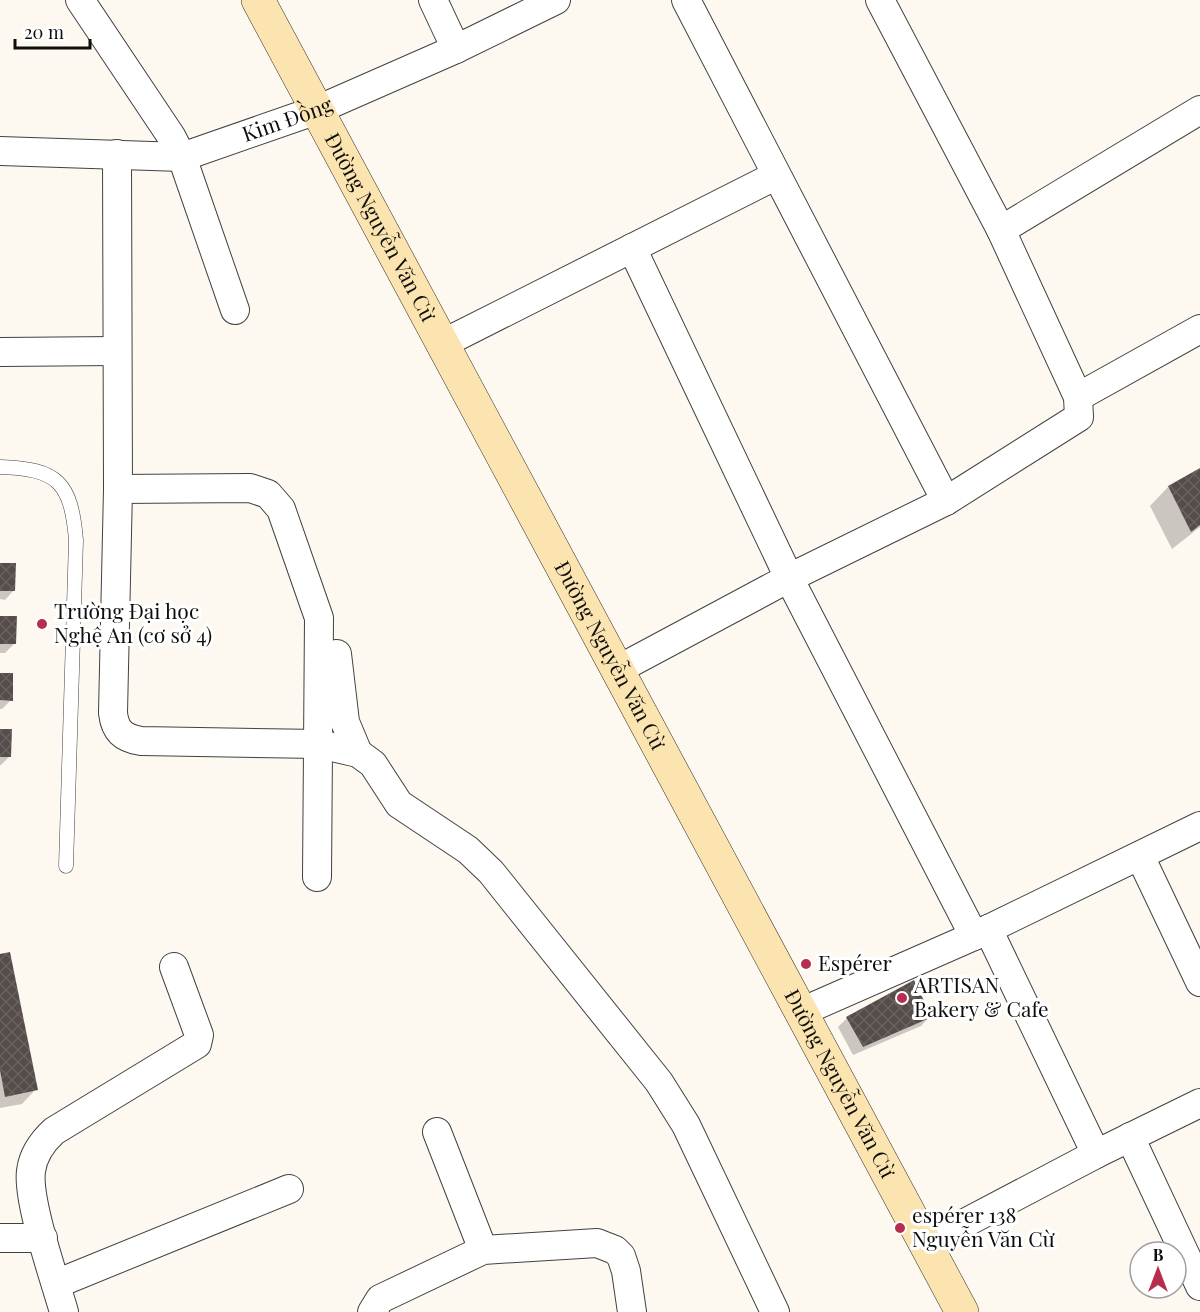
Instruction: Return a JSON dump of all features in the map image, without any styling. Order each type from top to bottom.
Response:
[{"type":"main road","name":"Đường Nguyễn Văn Cừ","points":[[258,0],[962,1312]]},
{"type":"street","points":[[80,0],[171,136],[182,157],[235,310]]},
{"type":"street","points":[[432,0],[456,49]]},
{"type":"street","name":"Kim Đồng","points":[[0,151],[182,157],[317,110],[456,49],[556,0]]},
{"type":"street","points":[[686,0],[775,176],[946,501]]},
{"type":"street","points":[[617,670],[789,578],[946,501],[1076,421],[1081,412],[1078,397],[1000,230],[880,0]]},
{"type":"street","points":[[1000,230],[1200,110]]},
{"type":"street","points":[[117,154],[118,489],[112,713],[117,729],[123,736],[141,741],[319,744],[358,753],[373,764],[399,804],[468,850],[491,872],[659,1082],[686,1125],[775,1312]]},
{"type":"street","points":[[442,344],[775,176]]},
{"type":"street","points":[[632,248],[789,578],[981,933],[1096,1154]]},
{"type":"street","points":[[1078,397],[1200,329]]},
{"type":"street","points":[[0,352],[116,351]]},
{"type":"street","points":[[118,489],[250,489],[267,494],[281,509],[319,618],[317,878]]},
{"type":"street","points":[[338,654],[345,722],[358,753]]},
{"type":"street","points":[[801,1012],[981,933],[1200,826]]},
{"type":"street","points":[[1140,856],[1200,982]]},
{"type":"street","points":[[64,1312],[33,1197],[31,1173],[37,1153],[47,1137],[197,1044],[199,1035],[174,967]]},
{"type":"street","points":[[927,1243],[1096,1154],[1200,1103]]},
{"type":"street","points":[[437,1132],[483,1250]]},
{"type":"street","points":[[1130,1137],[1200,1286]]},
{"type":"street","points":[[56,1284],[289,1189]]},
{"type":"street","points":[[0,1238],[44,1238]]},
{"type":"street","points":[[372,1312],[380,1299],[483,1250],[588,1243],[606,1245],[621,1256],[626,1271],[632,1312]]},
{"type":"lane","points":[[0,467],[42,471],[54,478],[64,489],[74,519],[76,540],[66,866]]},
{"type":"building","points":[[1200,468],[1200,525],[1191,532],[1168,486]]},
{"type":"building","points":[[0,563],[16,563],[15,591],[0,591]]},
{"type":"building","points":[[0,616],[17,616],[16,644],[0,644]]},
{"type":"building","points":[[0,673],[13,673],[13,701],[0,700]]},
{"type":"building","points":[[0,729],[12,729],[11,757],[0,757]]},
{"type":"building","points":[[10,952],[38,1090],[5,1097],[0,1070],[0,954]]},
{"type":"building","name":"ARTISAN Bakery & Cafe","points":[[914,980],[932,1017],[863,1047],[846,1017]]},
{"type":"place","name":"Trường Đại học Nghệ An (cơ sở 4)","points":[[42,624]]},
{"type":"place","name":"Espérer","points":[[806,964]]},
{"type":"place","name":"ARTISAN Bakery & Cafe","points":[[902,998]]},
{"type":"place","name":"espérer 138 Nguyễn Văn Cừ","points":[[900,1228]]}]
